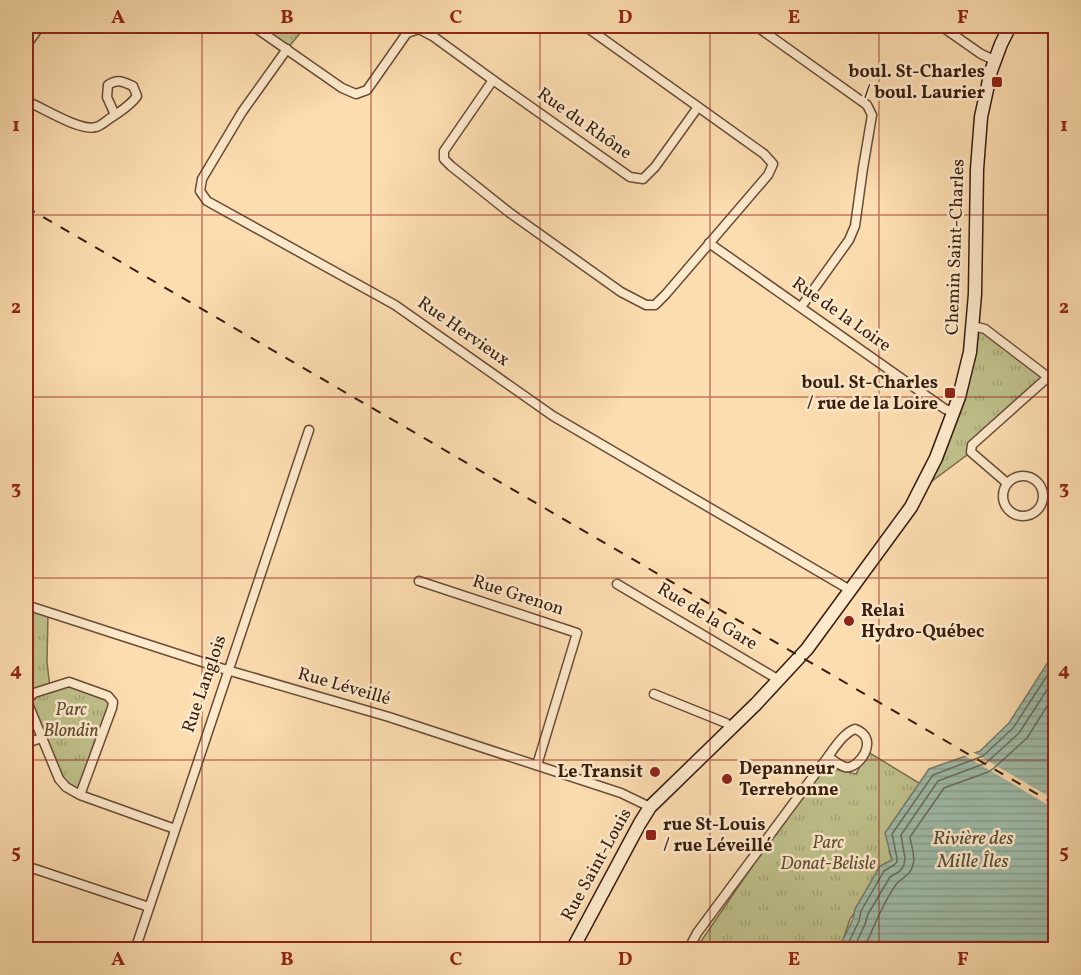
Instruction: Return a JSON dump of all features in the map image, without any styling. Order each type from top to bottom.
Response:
[{"type":"main road","name":"Chemin Saint-Charles","points":[[782,676],[807,649],[915,501],[954,412],[968,364],[973,326],[978,144],[984,99],[994,60],[1010,26]]},
{"type":"main road","name":"Rue Saint-Louis","points":[[572,950],[650,807],[782,676]]},
{"type":"street","points":[[26,46],[40,26]]},
{"type":"street","points":[[254,26],[342,88],[356,94],[367,90],[407,33],[419,29],[434,37],[493,80],[444,151],[444,159],[510,213],[621,292],[646,305],[655,305],[768,175],[773,164],[764,154],[585,26]]},
{"type":"street","points":[[756,26],[867,105],[872,115],[855,226],[849,240],[801,308]]},
{"type":"street","points":[[942,26],[981,54],[994,60]]},
{"type":"street","name":"Rue Hervieux","points":[[287,49],[242,112],[202,179],[200,191],[207,201],[395,305],[553,416],[850,590]]},
{"type":"street","name":"Rue du Rhône","points":[[493,80],[630,177],[643,179],[655,167],[698,107]]},
{"type":"street","points":[[26,101],[75,126],[96,128],[115,115]]},
{"type":"street","name":"Rue de la Loire","points":[[709,243],[945,409],[954,412]]},
{"type":"street","points":[[973,326],[985,329],[1048,377]]},
{"type":"street","points":[[1007,483],[971,452],[972,445],[1056,370]]},
{"type":"street","name":"Rue Langlois","points":[[135,950],[309,430]]},
{"type":"street","points":[[1024,475],[1035,480],[1042,490],[1042,503],[1038,509],[1033,513],[1019,516],[1008,509],[1003,496],[1007,483],[1017,476],[1024,475]]},
{"type":"street","name":"Rue Grenon","points":[[419,581],[578,633],[537,765]]},
{"type":"street","name":"Rue de la Gare","points":[[617,584],[782,676]]},
{"type":"street","name":"Rue Léveillé","points":[[26,605],[227,670],[389,717],[621,793],[650,807]]},
{"type":"street","points":[[80,795],[113,702],[108,696],[69,682],[34,693],[28,699],[28,706],[59,779],[66,787],[80,795],[175,829]]},
{"type":"street","points":[[654,694],[726,723],[732,728]]},
{"type":"street","points":[[688,950],[697,933],[828,757],[848,732],[855,729],[862,731],[866,736],[868,744],[866,751],[859,762],[851,767],[843,767],[828,757]]},
{"type":"street","points":[[26,743],[42,738]]},
{"type":"street","points":[[26,866],[149,906]]},
{"type":"green space","points":[[253,26],[306,26],[287,49]]},
{"type":"green space","points":[[969,325],[988,333],[1048,377],[973,444],[971,452],[916,493],[942,443],[963,364]]},
{"type":"green space","name":"Parc Blondin","points":[[26,605],[48,613],[47,662],[50,688],[69,682],[113,702],[80,795],[66,787],[26,698]]},
{"type":"green space","name":"Parc Donat-Belisle","points":[[868,752],[924,786],[889,851],[892,860],[850,919],[840,949],[695,950],[821,766],[856,774]]},
{"type":"water","name":"Rivière des Mille Îles","points":[[1055,651],[1055,949],[838,950],[853,919],[855,909],[880,866],[892,860],[885,833],[929,769],[980,751],[1009,723]]},
{"type":"pier","points":[[971,751],[1055,800],[1055,809],[962,754]]},
{"type":"railway","points":[[26,207],[1056,805]]},
{"type":"place","name":"boul. St-Charles / boul. Laurier","points":[[997,82]]},
{"type":"place","name":"boul. St-Charles / rue de la Loire","points":[[950,393]]},
{"type":"place","name":"Relai Hydro-Québec","points":[[849,621]]},
{"type":"place","name":"Le Transit","points":[[655,772]]},
{"type":"place","name":"Depanneur Terrebonne","points":[[727,779]]},
{"type":"place","name":"rue St-Louis / rue Léveillé","points":[[651,835]]}]
